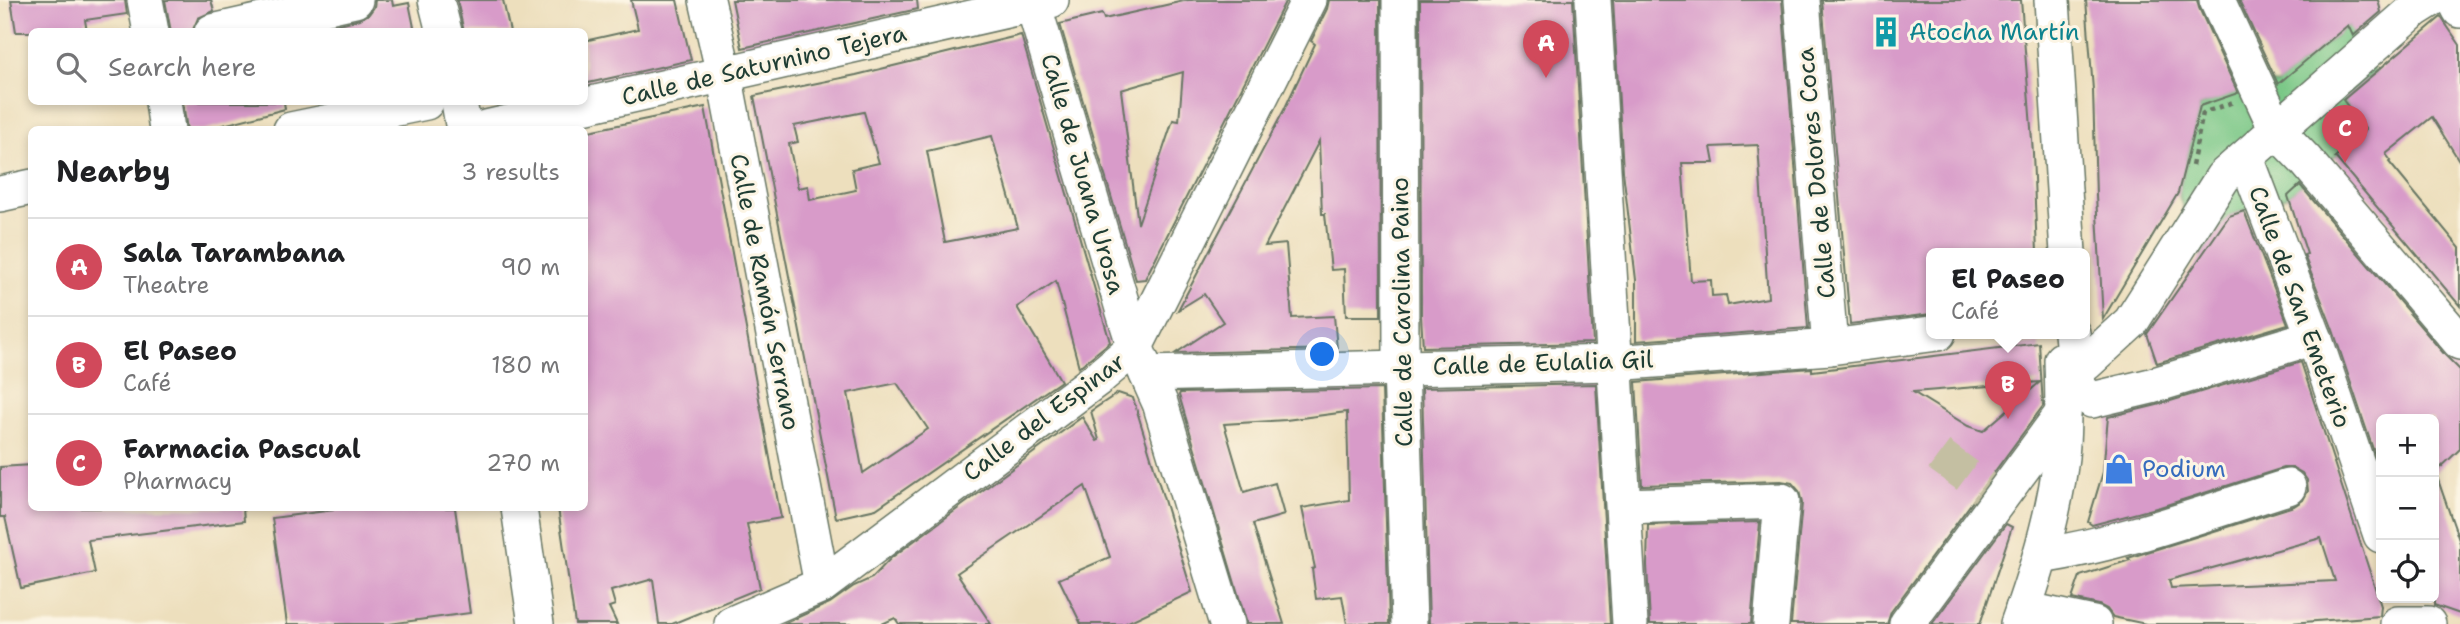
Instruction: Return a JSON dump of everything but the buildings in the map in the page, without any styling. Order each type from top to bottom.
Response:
[{"type":"street","points":[[145,0],[150,28]]},
{"type":"street","points":[[230,28],[355,0]]},
{"type":"street","points":[[436,0],[442,28]]},
{"type":"street","name":"Calle de Ramón Serrano","points":[[707,0],[724,75],[822,584]]},
{"type":"street","name":"Calle del Espinar","points":[[732,624],[822,584],[1097,379],[1141,360],[1309,0]]},
{"type":"street","name":"Calle de Carolina Paino","points":[[1400,0],[1401,367],[1409,624]]},
{"type":"street","points":[[1593,0],[1630,624]]},
{"type":"street","name":"Calle de Dolores Coca","points":[[1802,0],[1830,347]]},
{"type":"street","points":[[2052,0],[2067,248]]},
{"type":"street","points":[[2217,0],[2278,132],[2306,161],[2460,342]]},
{"type":"street","points":[[2455,0],[2460,10]]},
{"type":"street","name":"Calle de Saturnino Tejera","points":[[495,126],[1039,2]]},
{"type":"street","name":"Calle de Juana Urosa","points":[[1039,2],[1141,360],[1160,403],[1227,624]]},
{"type":"street","points":[[2090,339],[2131,322],[2223,177],[2278,132],[2418,3]]},
{"type":"street","points":[[163,105],[166,126]]},
{"type":"street","points":[[310,126],[412,105]]},
{"type":"street","points":[[460,105],[463,126]]},
{"type":"street","name":"Calle de San Emeterio","points":[[2246,158],[2314,337],[2376,520]]},
{"type":"street","points":[[0,194],[28,188]]},
{"type":"street","name":"Calle de Eulalia Gil","points":[[1141,360],[1401,367],[1614,363],[1830,347],[1926,335]]},
{"type":"street","points":[[1907,624],[2078,406],[2314,337]]},
{"type":"street","points":[[2075,345],[2078,406],[2061,459],[2041,556],[2020,616],[2094,624]]},
{"type":"street","points":[[2041,556],[2073,551],[2288,487]]},
{"type":"street","points":[[1624,506],[1782,500],[1771,624]]},
{"type":"street","points":[[519,511],[536,624]]},
{"type":"path","points":[[2192,166],[2203,113],[2239,100]]},
{"type":"green space","points":[[2348,25],[2375,72],[2343,100],[2366,130],[2288,196],[2229,216],[2201,257],[2178,193],[2200,106],[2265,82],[2276,85]]},
{"type":"tunnel","points":[[1939,455],[2000,500]]},
{"type":"place","name":"Atocha Martín","points":[[1886,32]]},
{"type":"place","name":"Sala Tarambana","points":[[1546,78]]},
{"type":"place","name":"Farmacia Pascual","points":[[2345,163]]},
{"type":"place","name":"El Paseo","points":[[2008,419]]},
{"type":"place","name":"Podium","points":[[2119,469]]}]
